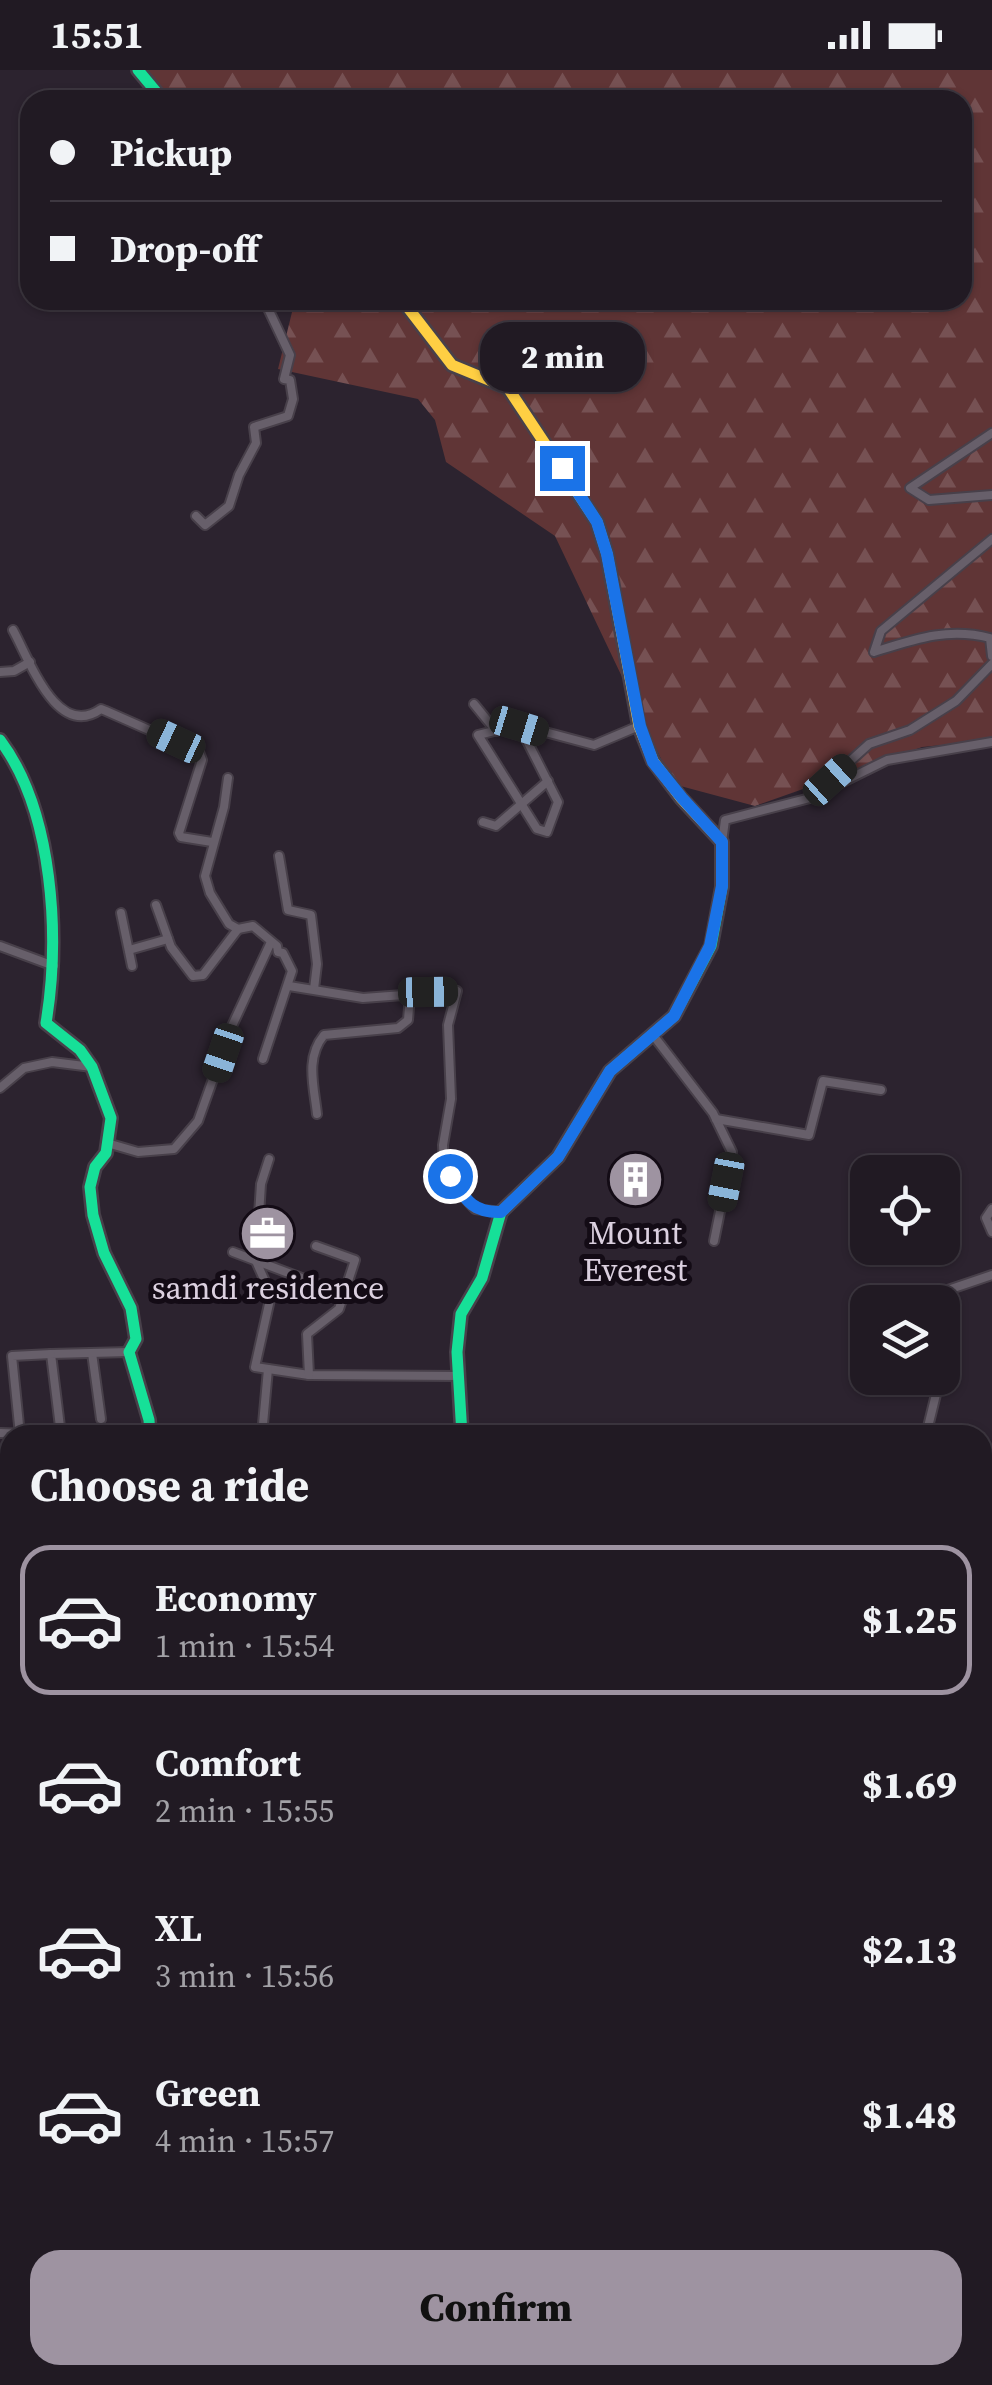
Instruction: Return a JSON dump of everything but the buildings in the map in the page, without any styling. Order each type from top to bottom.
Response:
[{"type":"main road","points":[[138,70],[155,90]]},
{"type":"main road","points":[[410,310],[452,365],[508,388],[597,522],[607,554],[640,726],[653,762],[722,842],[722,886],[710,946],[674,1016],[610,1071],[558,1157],[501,1212],[482,1278],[461,1314],[456,1352],[462,1425]]},
{"type":"main road","points":[[0,740],[10,749],[20,771],[43,853],[54,935],[46,1023],[80,1050],[92,1068],[111,1118],[106,1153],[95,1166],[90,1187],[93,1215],[104,1253],[131,1308],[136,1339],[129,1352],[149,1425]]},
{"type":"street","points":[[196,516],[205,525],[229,506],[239,475],[256,443],[254,426],[288,416],[292,399],[290,380],[284,379],[290,355],[269,310]]},
{"type":"street","points":[[992,434],[910,488],[929,500],[992,495]]},
{"type":"street","points":[[992,539],[881,630],[874,652],[938,632],[968,632],[990,638],[992,656]]},
{"type":"street","points":[[13,630],[53,703],[74,718],[90,717],[101,710],[200,752],[202,760],[179,833],[181,837],[212,842]]},
{"type":"street","points":[[0,672],[14,671],[30,662]]},
{"type":"street","points":[[810,798],[869,744],[910,730],[956,700],[992,664]]},
{"type":"street","points":[[474,704],[496,731]]},
{"type":"street","points":[[519,726],[558,802],[548,832],[536,829],[533,818],[478,736],[519,726],[594,746],[640,726]]},
{"type":"street","points":[[722,842],[725,820],[810,798],[887,760],[992,742]]},
{"type":"street","points":[[228,778],[206,876],[210,893],[229,924],[238,929]]},
{"type":"street","points":[[483,822],[496,826],[548,781]]},
{"type":"street","points":[[279,856],[288,910],[311,915],[317,964],[314,990]]},
{"type":"street","points":[[156,905],[168,939],[186,970],[200,977],[238,929],[253,926],[287,959],[292,971],[289,986],[263,1060]]},
{"type":"street","points":[[122,913],[132,966]]},
{"type":"street","points":[[129,950],[168,939]]},
{"type":"street","points":[[107,1143],[138,1152],[174,1149],[198,1121],[232,1026],[271,942]]},
{"type":"street","points":[[0,946],[54,966]]},
{"type":"street","points":[[289,986],[363,998],[457,992],[448,1024],[451,1099],[442,1145],[444,1165],[475,1209],[501,1212]]},
{"type":"street","points":[[317,1114],[312,1062],[315,1047],[324,1035],[398,1028],[408,1020],[410,995]]},
{"type":"street","points":[[654,1035],[716,1120],[732,1152],[714,1241]]},
{"type":"street","points":[[1,1091],[24,1068],[52,1062],[92,1068]]},
{"type":"street","points":[[716,1120],[809,1135],[823,1081],[882,1090]]},
{"type":"street","points":[[269,1159],[261,1184],[256,1261],[271,1295],[255,1367],[308,1375],[460,1376]]},
{"type":"street","points":[[992,1209],[986,1218],[992,1232]]},
{"type":"street","points":[[308,1375],[306,1334],[338,1310],[355,1260],[316,1246]]},
{"type":"street","points":[[233,1252],[344,1294]]},
{"type":"street","points":[[960,1286],[992,1275]]},
{"type":"street","points":[[92,1352],[101,1419]]},
{"type":"street","points":[[19,1425],[12,1356],[129,1352]]},
{"type":"street","points":[[51,1354],[60,1425]]},
{"type":"street","points":[[263,1425],[268,1369]]},
{"type":"street","points":[[928,1425],[936,1395]]},
{"type":"green space","points":[[132,70],[992,70],[992,740],[922,747],[755,806],[673,784],[555,536],[446,462],[435,420],[418,399],[278,369],[293,310],[972,310],[972,90],[152,90]]},
{"type":"traffic: fast","points":[[138,70],[155,90]]},
{"type":"traffic: fast","points":[[0,740],[32,803],[49,877],[52,953],[46,1023],[80,1050],[92,1067],[111,1118],[106,1153],[95,1167],[90,1187],[93,1215],[104,1253],[131,1308],[136,1339],[129,1352],[149,1425]]},
{"type":"traffic: fast","points":[[461,1425],[457,1352],[461,1314],[482,1278],[501,1212],[558,1157],[610,1071],[674,1016],[711,946],[722,887],[722,855]]},
{"type":"traffic: slow","points":[[410,310],[452,365],[508,388],[597,522],[607,554],[639,726],[653,761],[722,842],[722,855]]},
{"type":"place","name":"Mount Everest","points":[[635,1179]]},
{"type":"place","name":"samdi residence","points":[[268,1234]]},
{"type":"route","points":[[450,1176],[466,1201],[483,1212],[501,1212],[519,1196],[558,1157],[610,1071],[674,1016],[710,946],[717,920],[722,842],[653,762],[640,726],[607,554],[597,522],[562,468]]}]
